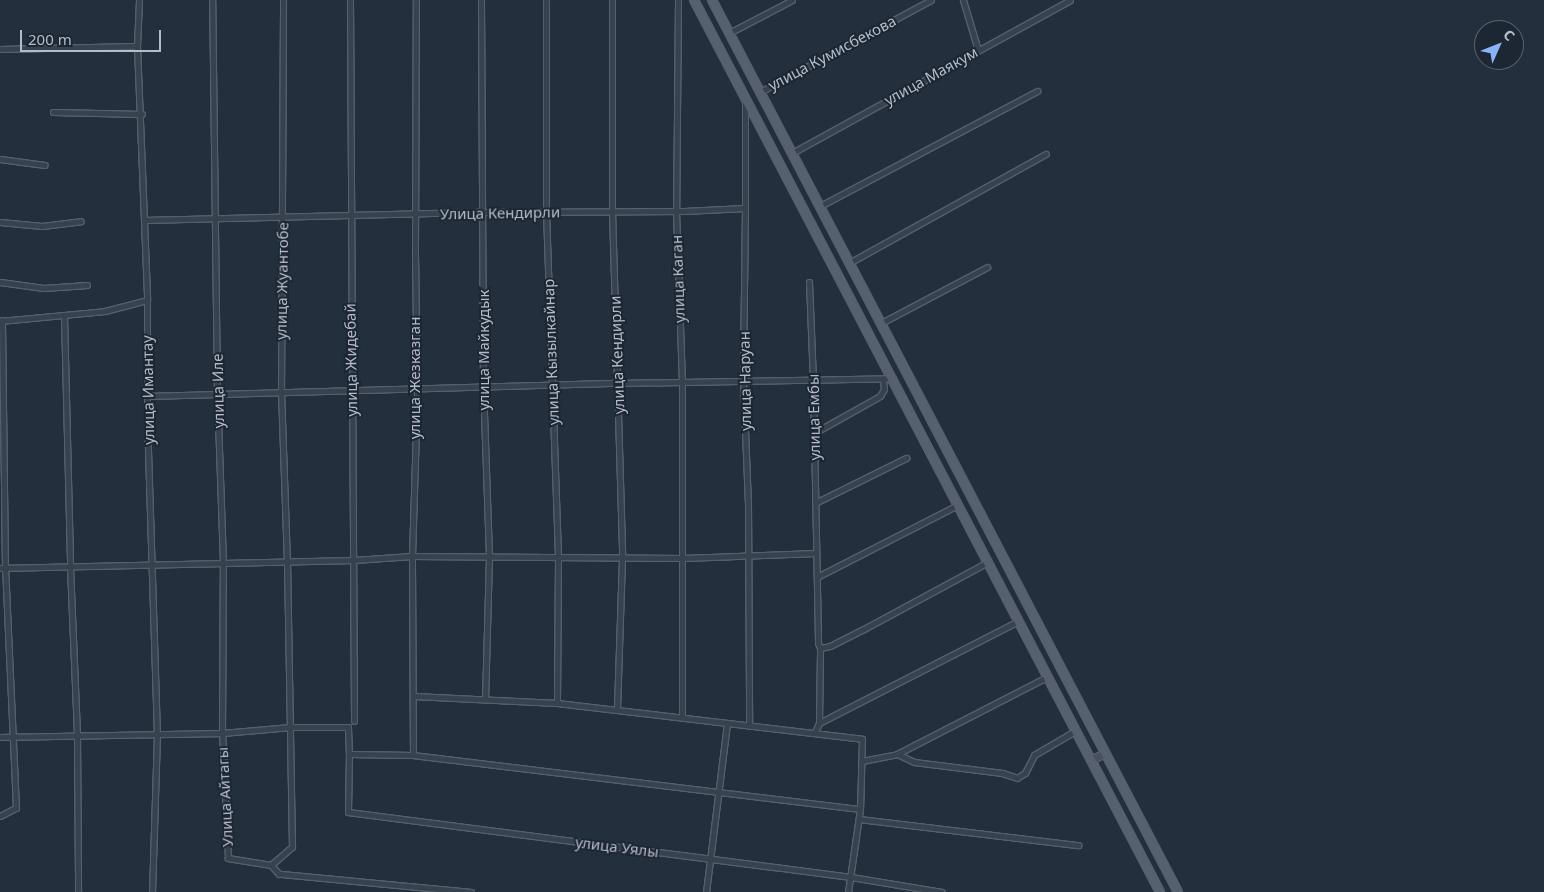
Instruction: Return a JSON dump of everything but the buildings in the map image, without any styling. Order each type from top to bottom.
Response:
[{"type":"main road","points":[[694,0],[894,378],[1018,621],[1160,892]]},
{"type":"main road","points":[[712,0],[1178,892]]},
{"type":"main road","points":[[848,292],[861,285]]},
{"type":"main road","points":[[1091,760],[1106,753]]},
{"type":"street","name":"улица Имантау","points":[[139,0],[137,46],[142,114],[147,300],[147,396],[157,734],[152,892]]},
{"type":"street","name":"улица Иле","points":[[212,0],[218,393],[223,563],[222,733]]},
{"type":"street","name":"улица Жуантобе","points":[[283,0],[281,393],[287,562]]},
{"type":"street","name":"улица Жидебай","points":[[350,0],[349,216],[354,560],[354,721]]},
{"type":"street","name":"улица Жезказган","points":[[413,755],[412,556],[416,389],[416,0]]},
{"type":"street","name":"улица Майкудык","points":[[481,0],[483,387],[489,557],[485,699]]},
{"type":"street","name":"улица Кызылкайнар","points":[[546,0],[546,212],[558,558],[557,703]]},
{"type":"street","name":"улица Кендирли","points":[[612,0],[612,212],[622,558],[617,710]]},
{"type":"street","name":"улица Каган","points":[[678,0],[676,211],[682,383],[682,717]]},
{"type":"street","points":[[729,33],[792,0]]},
{"type":"street","name":"улица Кумисбекова","points":[[760,92],[931,0]]},
{"type":"street","points":[[962,0],[978,50]]},
{"type":"street","name":"улица Маякум","points":[[792,153],[1070,0]]},
{"type":"street","points":[[0,49],[137,46]]},
{"type":"street","points":[[820,206],[1037,91]]},
{"type":"street","points":[[745,97],[745,208]]},
{"type":"street","points":[[53,112],[142,114]]},
{"type":"street","points":[[849,263],[1046,154]]},
{"type":"street","points":[[0,158],[45,165]]},
{"type":"street","name":"Улица Кендирли","points":[[144,220],[215,220],[483,212],[676,211],[745,208]]},
{"type":"street","name":"улица Наруан","points":[[745,208],[744,380],[749,726]]},
{"type":"street","points":[[0,222],[42,226],[81,221]]},
{"type":"street","points":[[881,324],[987,267]]},
{"type":"street","points":[[0,282],[44,288],[86,286]]},
{"type":"street","name":"улица Ембы","points":[[809,282],[813,380],[818,643],[820,648],[819,723]]},
{"type":"street","points":[[0,816],[16,808],[2,568],[1,320],[105,311],[147,300]]},
{"type":"street","points":[[64,315],[70,567],[77,736],[78,892]]},
{"type":"street","points":[[147,396],[618,383],[894,378]]},
{"type":"street","points":[[814,433],[880,396],[884,389],[883,379]]},
{"type":"street","points":[[815,503],[906,458]]},
{"type":"street","points":[[817,576],[958,505]]},
{"type":"street","points":[[2,568],[287,562],[412,556],[682,558],[748,554],[816,553]]},
{"type":"street","points":[[271,864],[292,847],[287,562]]},
{"type":"street","points":[[820,648],[830,646],[862,630],[988,562]]},
{"type":"street","points":[[815,732],[819,723],[1018,621]]},
{"type":"street","points":[[862,761],[897,754],[1047,677]]},
{"type":"street","points":[[414,696],[557,703],[862,739],[860,809],[848,892]]},
{"type":"street","points":[[706,892],[727,724]]},
{"type":"street","name":"Улица Айтагы","points":[[349,754],[348,727],[291,727],[222,733],[228,858],[271,864],[279,874],[471,892]]},
{"type":"street","points":[[897,754],[914,762],[1002,773],[1017,778],[1025,773],[1034,755],[1075,731]]},
{"type":"street","points":[[0,737],[222,733]]},
{"type":"street","points":[[349,754],[413,755],[860,809]]},
{"type":"street","name":"улица Уялы","points":[[349,754],[348,812],[851,877],[942,892]]},
{"type":"street","points":[[859,819],[1078,845]]}]
